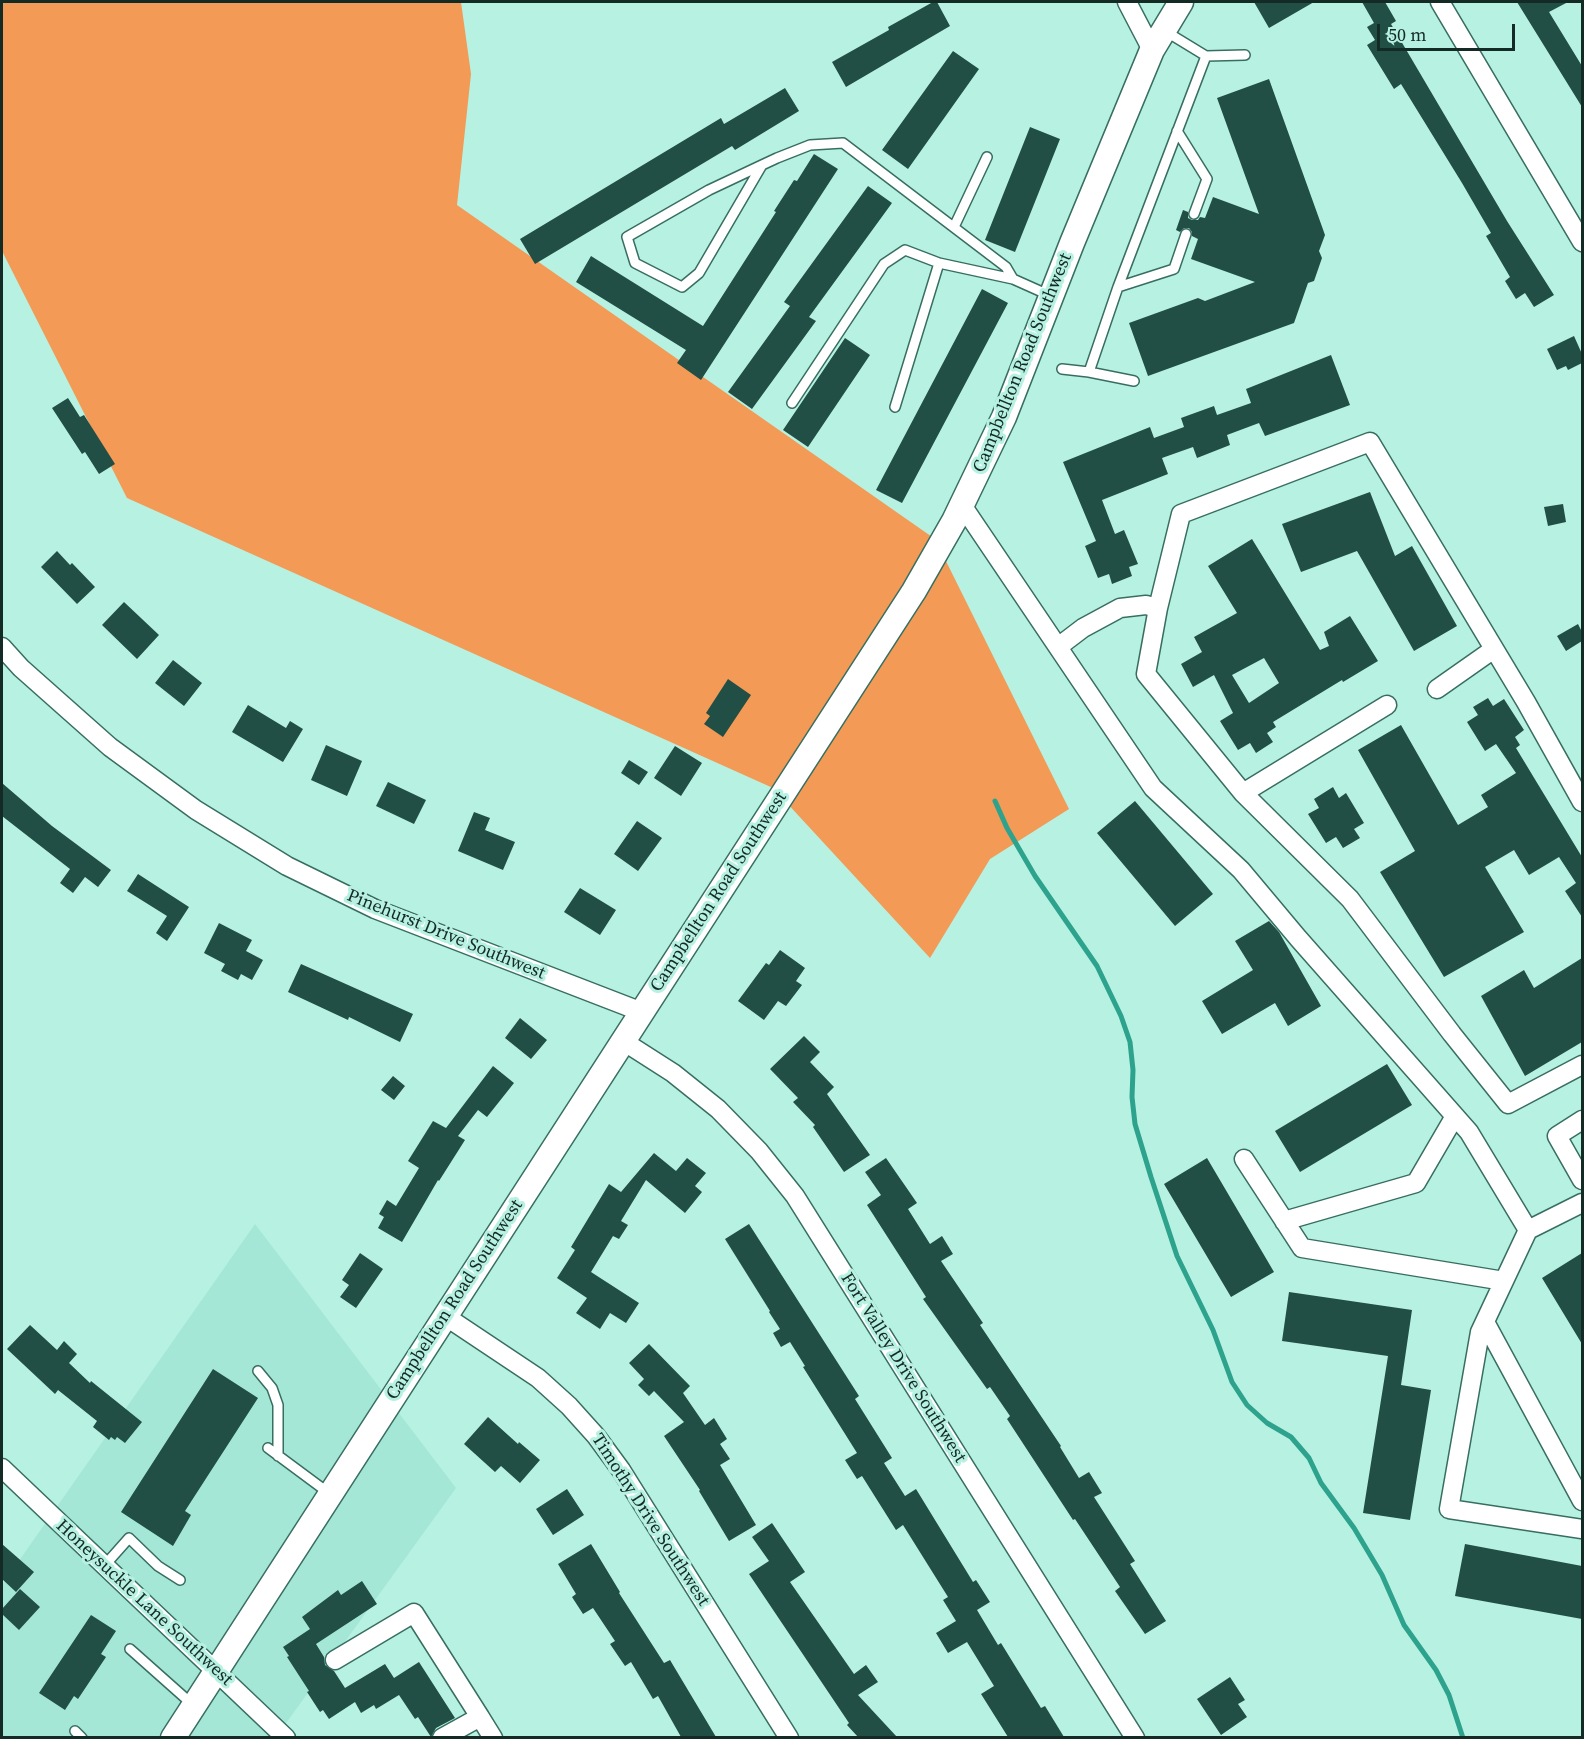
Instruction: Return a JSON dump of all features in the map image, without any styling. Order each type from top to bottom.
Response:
[{"type":"main road","name":"Campbellton Road Southwest","points":[[173,1737],[914,591],[962,506],[1004,417],[1051,296],[1158,40],[1180,2]]},
{"type":"street","points":[[1127,2],[1158,40]]},
{"type":"street","points":[[1440,2],[1582,242]]},
{"type":"street","points":[[1582,802],[1494,649],[1370,442],[1181,514],[1158,608],[1146,674],[1243,793],[1350,899],[1508,1104],[1582,1065]]},
{"type":"street","points":[[962,506],[1153,788],[1241,870],[1470,1132],[1528,1230]]},
{"type":"street","points":[[1058,647],[1083,628],[1120,608],[1146,605],[1158,608]]},
{"type":"street","name":"Pinehurst Drive Southwest","points":[[2,647],[21,668],[110,747],[196,810],[287,866],[375,909],[642,1012]]},
{"type":"street","points":[[1437,689],[1494,649]]},
{"type":"street","points":[[1243,793],[1387,705]]},
{"type":"street","name":"Fort Valley Drive Southwest","points":[[623,1041],[673,1073],[718,1109],[759,1151],[795,1196],[1135,1737]]},
{"type":"street","points":[[1284,1221],[1416,1183],[1455,1116]]},
{"type":"street","points":[[1582,1120],[1557,1136],[1582,1180]]},
{"type":"street","points":[[1244,1159],[1302,1248],[1504,1281]]},
{"type":"street","points":[[1582,1203],[1528,1230],[1480,1332],[1449,1509],[1582,1529]]},
{"type":"street","name":"Timothy Drive Southwest","points":[[445,1316],[538,1378],[569,1406],[596,1436],[621,1470],[789,1737]]},
{"type":"street","points":[[1485,1322],[1582,1501]]},
{"type":"street","name":"Honeysuckle Lane Southwest","points":[[2,1468],[286,1737]]},
{"type":"street","points":[[335,1660],[414,1613],[493,1737]]},
{"type":"street","points":[[442,1737],[480,1717]]},
{"type":"lane","points":[[1158,40],[1206,56],[1245,55]]},
{"type":"lane","points":[[1089,372],[1118,287],[1206,56]]},
{"type":"lane","points":[[1177,131],[1207,179],[1194,214]]},
{"type":"lane","points":[[762,165],[699,273],[681,287],[635,262],[627,237],[710,190],[762,165],[810,145],[843,143],[1006,267],[1013,279]]},
{"type":"lane","points":[[954,227],[987,157]]},
{"type":"lane","points":[[1118,287],[1174,269],[1186,234]]},
{"type":"lane","points":[[792,403],[884,264],[906,250],[939,263],[1013,279],[1051,296]]},
{"type":"lane","points":[[895,407],[939,263]]},
{"type":"lane","points":[[1062,369],[1134,381]]},
{"type":"lane","points":[[258,1371],[272,1388],[278,1405],[278,1456]]},
{"type":"lane","points":[[268,1448],[330,1494]]},
{"type":"lane","points":[[105,1565],[129,1538],[158,1566],[180,1580]]},
{"type":"lane","points":[[130,1648],[194,1705]]},
{"type":"shaded area","points":[[2,2],[461,2],[471,74],[457,205],[935,539],[1069,809],[990,859],[930,958],[773,788],[127,498],[2,251]]},
{"type":"shaded area","points":[[255,1224],[456,1488],[276,1737],[2,1738],[2,1585]]},
{"type":"building","points":[[933,2],[937,2],[950,26],[846,87],[832,62]]},
{"type":"building","points":[[1254,2],[1314,2],[1269,28]]},
{"type":"building","points":[[1362,2],[1385,2],[1396,21],[1391,24],[1507,221],[1554,295],[1534,307],[1525,293],[1516,299],[1505,281],[1510,277],[1486,236],[1491,233],[1462,183],[1401,84],[1394,89],[1367,45],[1375,40],[1367,27],[1374,23]]},
{"type":"building","points":[[1517,2],[1568,2],[1549,12],[1582,66],[1582,107]]},
{"type":"building","points":[[953,51],[979,69],[908,169],[882,150]]},
{"type":"building","points":[[1269,79],[1325,235],[1319,251],[1322,258],[1314,281],[1308,283],[1294,323],[1148,376],[1129,323],[1198,298],[1205,301],[1255,282],[1191,259],[1198,239],[1192,236],[1189,228],[1184,228],[1180,232],[1176,230],[1183,210],[1188,212],[1188,218],[1192,220],[1205,218],[1213,197],[1259,214],[1217,98]]},
{"type":"building","points":[[785,88],[799,111],[735,150],[732,146],[535,264],[520,239],[721,118],[724,124]]},
{"type":"building","points":[[1030,127],[1060,139],[1015,252],[985,240]]},
{"type":"building","points":[[814,154],[838,169],[701,380],[677,363],[686,350],[576,282],[591,256],[703,326],[794,180],[797,181]]},
{"type":"building","points":[[868,186],[892,203],[809,317],[816,321],[752,409],[728,392],[790,306],[784,302]]},
{"type":"building","points":[[982,289],[1008,303],[902,503],[876,490]]},
{"type":"building","points":[[1574,336],[1582,354],[1582,363],[1568,370],[1566,366],[1557,370],[1547,349]]},
{"type":"building","points":[[845,338],[870,355],[808,447],[783,430]]},
{"type":"building","points":[[1331,355],[1350,405],[1265,436],[1259,423],[1227,435],[1230,445],[1197,458],[1193,447],[1162,458],[1168,474],[1102,500],[1115,534],[1124,530],[1138,564],[1129,567],[1132,576],[1112,584],[1109,574],[1098,578],[1085,546],[1096,541],[1063,462],[1150,427],[1154,438],[1184,427],[1181,418],[1214,406],[1217,415],[1251,403],[1246,389]]},
{"type":"building","points":[[68,398],[80,417],[84,415],[115,464],[99,474],[85,452],[82,454],[52,408]]},
{"type":"building","points":[[1370,492],[1395,556],[1412,546],[1457,626],[1414,651],[1357,551],[1301,572],[1282,524]]},
{"type":"building","points":[[1563,504],[1566,522],[1548,526],[1544,507]]},
{"type":"building","points":[[1252,539],[1320,650],[1329,646],[1324,632],[1350,616],[1378,661],[1273,722],[1276,727],[1267,733],[1273,742],[1256,753],[1250,743],[1238,750],[1220,721],[1233,713],[1214,675],[1193,687],[1181,664],[1202,652],[1194,637],[1237,613],[1208,566]],"holes":[[[1264,658],[1279,683],[1249,703],[1232,675]]]},
{"type":"building","points":[[57,551],[95,587],[77,604],[41,567]]},
{"type":"building","points":[[124,602],[159,635],[137,659],[102,625]]},
{"type":"building","points":[[1578,624],[1582,632],[1582,641],[1566,651],[1557,636]]},
{"type":"building","points":[[173,660],[202,683],[184,706],[155,683]]},
{"type":"building","points":[[728,679],[751,695],[723,737],[704,724],[710,716],[706,713]]},
{"type":"building","points":[[1488,698],[1493,706],[1504,699],[1524,730],[1515,737],[1520,745],[1516,748],[1582,857],[1582,917],[1565,891],[1576,883],[1559,857],[1529,875],[1514,850],[1485,867],[1524,932],[1444,977],[1380,872],[1415,851],[1358,750],[1401,725],[1458,825],[1488,807],[1481,795],[1516,773],[1496,744],[1485,751],[1467,722],[1478,715],[1473,707]]},
{"type":"building","points":[[248,705],[286,728],[290,721],[303,729],[283,762],[232,732]]},
{"type":"building","points":[[326,745],[362,761],[347,796],[311,780]]},
{"type":"building","points":[[675,746],[702,763],[681,796],[654,778]]},
{"type":"building","points":[[629,760],[648,772],[639,785],[621,773]]},
{"type":"building","points":[[388,782],[426,800],[414,824],[376,806]]},
{"type":"building","points":[[2,783],[52,826],[111,870],[98,887],[85,877],[73,893],[60,883],[70,869],[2,816]]},
{"type":"building","points":[[1333,787],[1339,798],[1346,793],[1364,823],[1354,829],[1360,838],[1343,848],[1336,837],[1326,843],[1308,814],[1319,808],[1314,799]]},
{"type":"building","points":[[1135,801],[1213,894],[1175,926],[1097,833]]},
{"type":"building","points":[[474,812],[490,818],[485,830],[515,842],[503,870],[458,851]]},
{"type":"building","points":[[637,821],[662,838],[638,871],[614,854]]},
{"type":"building","points":[[138,874],[189,907],[167,941],[156,933],[167,916],[127,891]]},
{"type":"building","points":[[580,888],[616,910],[600,935],[564,912]]},
{"type":"building","points":[[1269,921],[1279,932],[1321,1006],[1288,1026],[1275,1003],[1222,1034],[1202,1001],[1253,970],[1235,941]]},
{"type":"building","points":[[219,923],[252,940],[246,951],[263,960],[252,980],[241,974],[238,980],[221,971],[225,964],[204,953]]},
{"type":"building","points":[[780,950],[805,968],[796,981],[802,985],[786,1006],[778,1001],[764,1020],[738,1001],[766,963],[769,965]]},
{"type":"building","points":[[1582,958],[1582,1042],[1525,1076],[1481,996],[1524,970],[1534,988]]},
{"type":"building","points":[[301,964],[413,1014],[400,1042],[349,1017],[348,1020],[288,992]]},
{"type":"building","points":[[520,1018],[547,1040],[531,1059],[505,1038]]},
{"type":"building","points":[[804,1036],[820,1052],[810,1062],[834,1087],[827,1094],[870,1155],[844,1172],[813,1127],[815,1125],[793,1102],[798,1098],[770,1069]]},
{"type":"building","points":[[1387,1064],[1412,1105],[1300,1172],[1275,1131]]},
{"type":"building","points":[[493,1066],[514,1083],[487,1117],[478,1110],[458,1136],[465,1140],[438,1180],[402,1242],[378,1228],[384,1217],[379,1214],[387,1200],[396,1206],[419,1168],[408,1161],[433,1121],[446,1128]]},
{"type":"building","points":[[393,1076],[405,1086],[394,1100],[381,1090]]},
{"type":"building","points":[[654,1153],[676,1171],[687,1158],[706,1173],[695,1186],[702,1192],[685,1213],[646,1180],[621,1221],[628,1225],[619,1239],[613,1236],[591,1272],[639,1303],[626,1323],[610,1313],[600,1329],[576,1313],[587,1298],[557,1278],[575,1250],[571,1247],[609,1184],[621,1192]]},
{"type":"building","points":[[886,1158],[917,1203],[908,1209],[930,1244],[942,1236],[953,1254],[941,1261],[983,1323],[980,1325],[1061,1446],[1079,1478],[1089,1472],[1102,1493],[1094,1497],[1135,1561],[1130,1564],[1166,1621],[1145,1634],[1115,1591],[1120,1587],[1007,1419],[1010,1416],[990,1387],[987,1389],[923,1299],[926,1297],[867,1205],[881,1195],[865,1172]]},
{"type":"building","points":[[1207,1158],[1274,1272],[1231,1297],[1164,1184]]},
{"type":"building","points":[[749,1224],[859,1396],[855,1399],[892,1458],[884,1463],[905,1496],[916,1489],[973,1582],[976,1580],[990,1602],[977,1610],[998,1645],[1001,1643],[1041,1708],[1045,1706],[1064,1737],[1008,1737],[981,1694],[994,1686],[967,1642],[948,1653],[936,1633],[956,1621],[943,1600],[948,1597],[903,1525],[896,1530],[862,1476],[857,1479],[845,1460],[857,1453],[790,1342],[781,1347],[773,1333],[780,1329],[725,1239]]},
{"type":"building","points":[[360,1253],[383,1269],[356,1308],[340,1297],[349,1285],[342,1280]]},
{"type":"building","points":[[1582,1253],[1582,1344],[1542,1278]]},
{"type":"building","points":[[1289,1292],[1412,1310],[1401,1385],[1431,1390],[1410,1520],[1363,1513],[1388,1356],[1282,1341]]},
{"type":"building","points":[[30,1325],[57,1350],[64,1341],[77,1354],[69,1363],[90,1383],[91,1381],[142,1422],[125,1443],[117,1437],[115,1440],[111,1437],[109,1440],[93,1427],[97,1421],[58,1390],[55,1394],[7,1349]]},
{"type":"building","points":[[649,1344],[690,1386],[683,1393],[705,1425],[714,1418],[727,1439],[720,1444],[730,1459],[720,1465],[756,1525],[729,1541],[700,1490],[664,1436],[684,1422],[654,1391],[649,1396],[638,1385],[644,1379],[629,1363]]},
{"type":"building","points":[[213,1369],[258,1398],[185,1511],[191,1515],[173,1546],[121,1512]]},
{"type":"building","points":[[488,1417],[540,1460],[520,1483],[501,1466],[495,1472],[464,1444]]},
{"type":"building","points":[[567,1489],[584,1515],[553,1535],[536,1509]]},
{"type":"building","points":[[772,1523],[805,1572],[790,1582],[854,1674],[866,1665],[878,1682],[858,1695],[897,1737],[858,1737],[847,1725],[849,1723],[749,1574],[769,1561],[752,1537]]},
{"type":"building","points":[[2,1544],[34,1572],[16,1592],[2,1579]]},
{"type":"building","points":[[591,1544],[664,1663],[670,1660],[716,1737],[681,1737],[658,1696],[653,1699],[631,1662],[625,1666],[610,1644],[615,1641],[593,1608],[583,1614],[572,1597],[576,1594],[558,1564]]},
{"type":"building","points":[[1465,1544],[1582,1566],[1582,1619],[1455,1596]]},
{"type":"building","points":[[362,1581],[377,1604],[316,1644],[324,1657],[325,1665],[334,1671],[345,1688],[385,1664],[394,1678],[419,1662],[455,1718],[436,1728],[431,1737],[418,1717],[415,1719],[399,1695],[376,1709],[374,1705],[361,1713],[355,1702],[329,1719],[323,1710],[320,1712],[287,1657],[289,1656],[283,1647],[310,1629],[302,1617],[338,1590],[341,1595]]},
{"type":"building","points":[[20,1589],[40,1607],[19,1630],[2,1614],[2,1609]]},
{"type":"building","points":[[91,1615],[116,1631],[101,1654],[106,1657],[78,1699],[74,1696],[65,1710],[39,1693]]},
{"type":"building","points":[[1230,1677],[1245,1700],[1238,1704],[1247,1717],[1221,1735],[1197,1699]]},
{"type":"waterway","points":[[995,801],[1007,828],[1035,876],[1097,966],[1121,1016],[1130,1042],[1135,1124],[1151,1177],[1177,1256],[1213,1330],[1232,1382],[1247,1405],[1267,1423],[1291,1437],[1309,1458],[1321,1483],[1354,1528],[1382,1575],[1404,1625],[1436,1670],[1449,1695],[1463,1738]]}]
